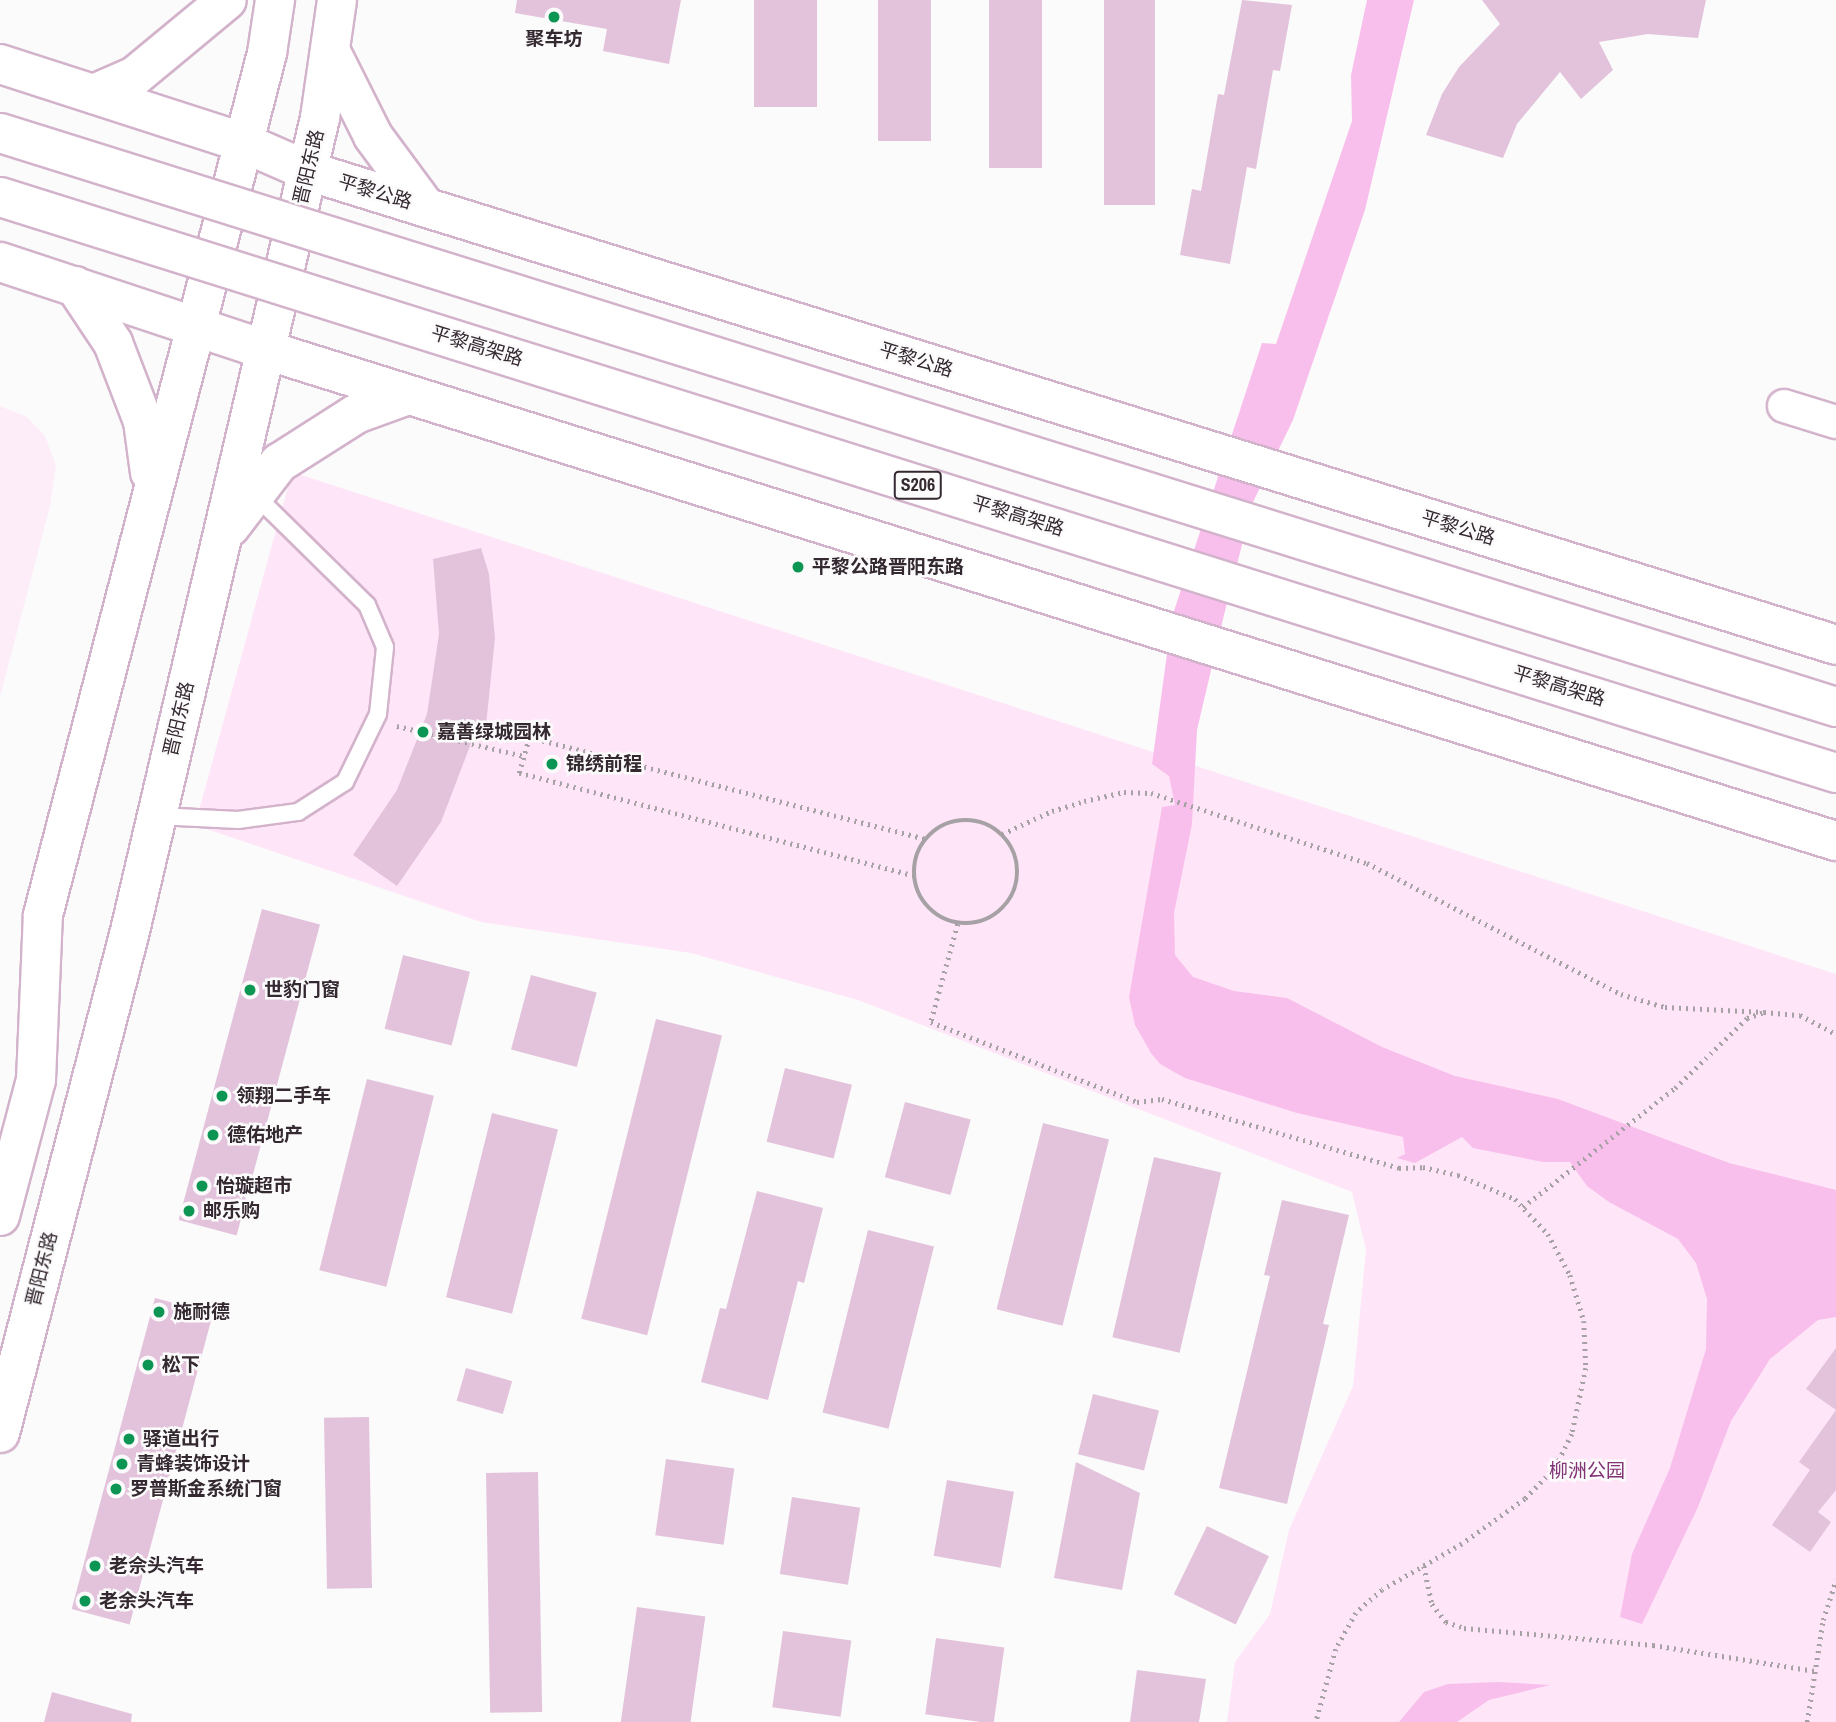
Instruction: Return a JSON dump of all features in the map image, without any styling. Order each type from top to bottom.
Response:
[{"type":"main road","points":[[93,94],[135,76],[227,0]]},
{"type":"main road","points":[[0,1216],[36,1080],[43,915],[267,53],[275,0]]},
{"type":"main road","name":"晋阳东路","points":[[0,1433],[157,816],[308,171],[337,0]]},
{"type":"main road","points":[[330,50],[373,136],[426,208]]},
{"type":"main road","name":"平黎公路","points":[[0,64],[243,143],[308,171],[1836,645]]},
{"type":"main road","points":[[0,133],[1836,707]]},
{"type":"main road","name":"平黎高架路","points":[[0,197],[1836,773]]},
{"type":"main road","points":[[0,262],[408,395],[1836,841]]},
{"type":"main road","points":[[75,286],[113,343],[143,421],[152,494]]},
{"type":"main road","points":[[222,537],[279,463],[356,414],[408,395]]},
{"type":"street","points":[[1784,405],[1836,422]]},
{"type":"lane","points":[[157,816],[238,820],[298,812],[345,782],[375,721],[385,647],[368,605],[255,495]]},
{"type":"path","points":[[375,721],[524,756]]},
{"type":"path","points":[[914,876],[519,773],[529,737],[925,839]]},
{"type":"path","points":[[1002,834],[1052,811],[1084,801],[1124,792],[1151,793],[1367,863],[1621,994],[1665,1007],[1800,1015],[1836,1034]]},
{"type":"path","points":[[966,819],[983,822],[1002,834],[1017,858],[1015,892],[992,918],[958,924],[928,908],[914,876],[915,859],[925,839],[949,822],[966,819]]},
{"type":"path","points":[[958,924],[931,1021],[1137,1102],[1162,1099],[1399,1168],[1423,1167],[1458,1175],[1516,1199],[1548,1234],[1570,1275],[1584,1321],[1586,1368],[1579,1410],[1556,1467],[1532,1491],[1462,1544],[1424,1566],[1356,1613],[1336,1649],[1316,1722]]},
{"type":"path","points":[[1523,1207],[1675,1088],[1747,1018],[1764,1012]]},
{"type":"path","points":[[1424,1566],[1432,1604],[1446,1622],[1464,1628],[1653,1645],[1815,1671]]},
{"type":"path","points":[[1807,1722],[1823,1620],[1836,1580]]},
{"type":"shaded area","points":[[1367,0],[1414,0],[1365,210],[1293,420],[1253,502],[1224,615],[1197,730],[1192,824],[1174,913],[1175,955],[1193,977],[1234,991],[1287,998],[1382,1047],[1455,1076],[1558,1099],[1729,1163],[1836,1190],[1836,1317],[1818,1320],[1770,1359],[1731,1421],[1698,1507],[1642,1624],[1620,1617],[1632,1554],[1670,1468],[1706,1349],[1707,1299],[1696,1263],[1678,1239],[1609,1202],[1587,1186],[1570,1162],[1543,1162],[1473,1148],[1462,1137],[1415,1163],[1397,1158],[1405,1154],[1403,1137],[1297,1113],[1185,1078],[1160,1064],[1151,1053],[1135,1025],[1129,997],[1162,807],[1175,805],[1169,776],[1152,764],[1172,617],[1262,343],[1276,344],[1352,121],[1351,75]]},
{"type":"shaded area","points":[[0,406],[27,417],[45,436],[56,465],[50,506],[0,697]]},
{"type":"shaded area","points":[[1498,1682],[1550,1685],[1489,1700],[1457,1722],[1399,1722],[1424,1692],[1448,1684]]},
{"type":"green space","name":"柳洲公园","points":[[292,472],[1836,974],[1836,1722],[1227,1722],[1235,1662],[1270,1614],[1289,1530],[1353,1386],[1366,1250],[1352,1192],[858,1000],[691,953],[481,922],[195,825]]},
{"type":"building","points":[[517,0],[681,0],[669,64],[603,51],[607,29],[515,13]]},
{"type":"building","points":[[754,0],[817,0],[817,107],[754,107]]},
{"type":"building","points":[[878,0],[931,0],[931,141],[878,141]]},
{"type":"building","points":[[989,0],[1042,0],[1042,168],[989,168]]},
{"type":"building","points":[[1104,0],[1155,0],[1155,205],[1104,205]]},
{"type":"building","points":[[1242,0],[1292,5],[1280,71],[1273,70],[1256,169],[1247,167],[1230,264],[1180,255],[1192,189],[1201,191],[1218,94],[1224,95]]},
{"type":"building","points":[[1482,0],[1706,0],[1698,38],[1648,34],[1599,42],[1613,70],[1581,99],[1560,72],[1517,124],[1503,158],[1426,135],[1442,94],[1459,67],[1500,24]]},
{"type":"building","points":[[481,548],[489,574],[495,638],[486,726],[478,725],[441,822],[397,886],[353,855],[397,790],[427,714],[439,634],[433,559]]},
{"type":"building","points":[[262,909],[320,925],[237,1236],[179,1220]]},
{"type":"building","points":[[403,955],[470,972],[452,1045],[385,1029]]},
{"type":"building","points":[[531,975],[597,993],[577,1067],[511,1049]]},
{"type":"building","points":[[656,1019],[722,1035],[647,1335],[581,1319]]},
{"type":"building","points":[[785,1068],[852,1085],[834,1158],[767,1142]]},
{"type":"building","points":[[367,1079],[434,1096],[386,1287],[319,1270]]},
{"type":"building","points":[[905,1102],[971,1120],[950,1195],[885,1177]]},
{"type":"building","points":[[492,1113],[558,1129],[512,1314],[446,1297]]},
{"type":"building","points":[[1043,1123],[1109,1139],[1063,1326],[997,1309]]},
{"type":"building","points":[[1154,1157],[1221,1173],[1180,1353],[1112,1337]]},
{"type":"building","points":[[757,1191],[823,1208],[804,1283],[798,1281],[768,1400],[701,1382],[720,1308],[726,1309]]},
{"type":"building","points":[[1282,1200],[1349,1215],[1323,1324],[1329,1325],[1287,1504],[1219,1488],[1270,1276],[1264,1275]]},
{"type":"building","points":[[868,1230],[934,1246],[888,1429],[823,1412]]},
{"type":"building","points":[[155,1298],[213,1314],[130,1625],[72,1609]]},
{"type":"building","points":[[1836,1348],[1836,1410],[1806,1389]]},
{"type":"building","points":[[466,1368],[512,1381],[503,1414],[457,1401]]},
{"type":"building","points":[[1093,1394],[1159,1410],[1144,1471],[1078,1454]]},
{"type":"building","points":[[1836,1410],[1836,1490],[1818,1512],[1831,1522],[1810,1552],[1772,1525],[1810,1470],[1799,1462]]},
{"type":"building","points":[[369,1417],[372,1588],[327,1589],[324,1418]]},
{"type":"building","points":[[666,1459],[734,1469],[724,1545],[655,1535]]},
{"type":"building","points":[[1076,1462],[1140,1493],[1122,1590],[1054,1578]]},
{"type":"building","points":[[538,1472],[542,1712],[490,1713],[486,1473]]},
{"type":"building","points":[[947,1480],[1014,1492],[1001,1568],[934,1556]]},
{"type":"building","points":[[792,1497],[860,1508],[848,1585],[780,1574]]},
{"type":"building","points":[[1207,1526],[1269,1556],[1236,1625],[1174,1594]]},
{"type":"building","points":[[637,1607],[705,1617],[691,1722],[621,1722]]},
{"type":"building","points":[[783,1631],[851,1641],[841,1717],[772,1707]]},
{"type":"building","points":[[936,1638],[1004,1648],[994,1722],[925,1714]]},
{"type":"building","points":[[1137,1670],[1206,1679],[1199,1722],[1130,1722]]},
{"type":"building","points":[[52,1692],[132,1714],[131,1722],[44,1722]]},
{"type":"place","name":"聚车坊","points":[[554,17]]},
{"type":"place","name":"平黎公路晋阳东路","points":[[798,567]]},
{"type":"place","name":"嘉善绿城园林","points":[[423,732]]},
{"type":"place","name":"锦绣前程","points":[[552,764]]},
{"type":"place","name":"世豹门窗","points":[[250,990]]},
{"type":"place","name":"领翔二手车","points":[[222,1096]]},
{"type":"place","name":"德佑地产","points":[[213,1135]]},
{"type":"place","name":"怡璇超市","points":[[202,1186]]},
{"type":"place","name":"邮乐购","points":[[189,1211]]},
{"type":"place","name":"施耐德","points":[[159,1312]]},
{"type":"place","name":"松下","points":[[148,1365]]},
{"type":"place","name":"驿道出行","points":[[129,1439]]},
{"type":"place","name":"青蜂装饰设计","points":[[122,1464]]},
{"type":"place","name":"罗普斯金系统门窗","points":[[116,1489]]},
{"type":"place","name":"老佘头汽车","points":[[95,1566]]},
{"type":"place","name":"老余头汽车","points":[[85,1601]]}]
